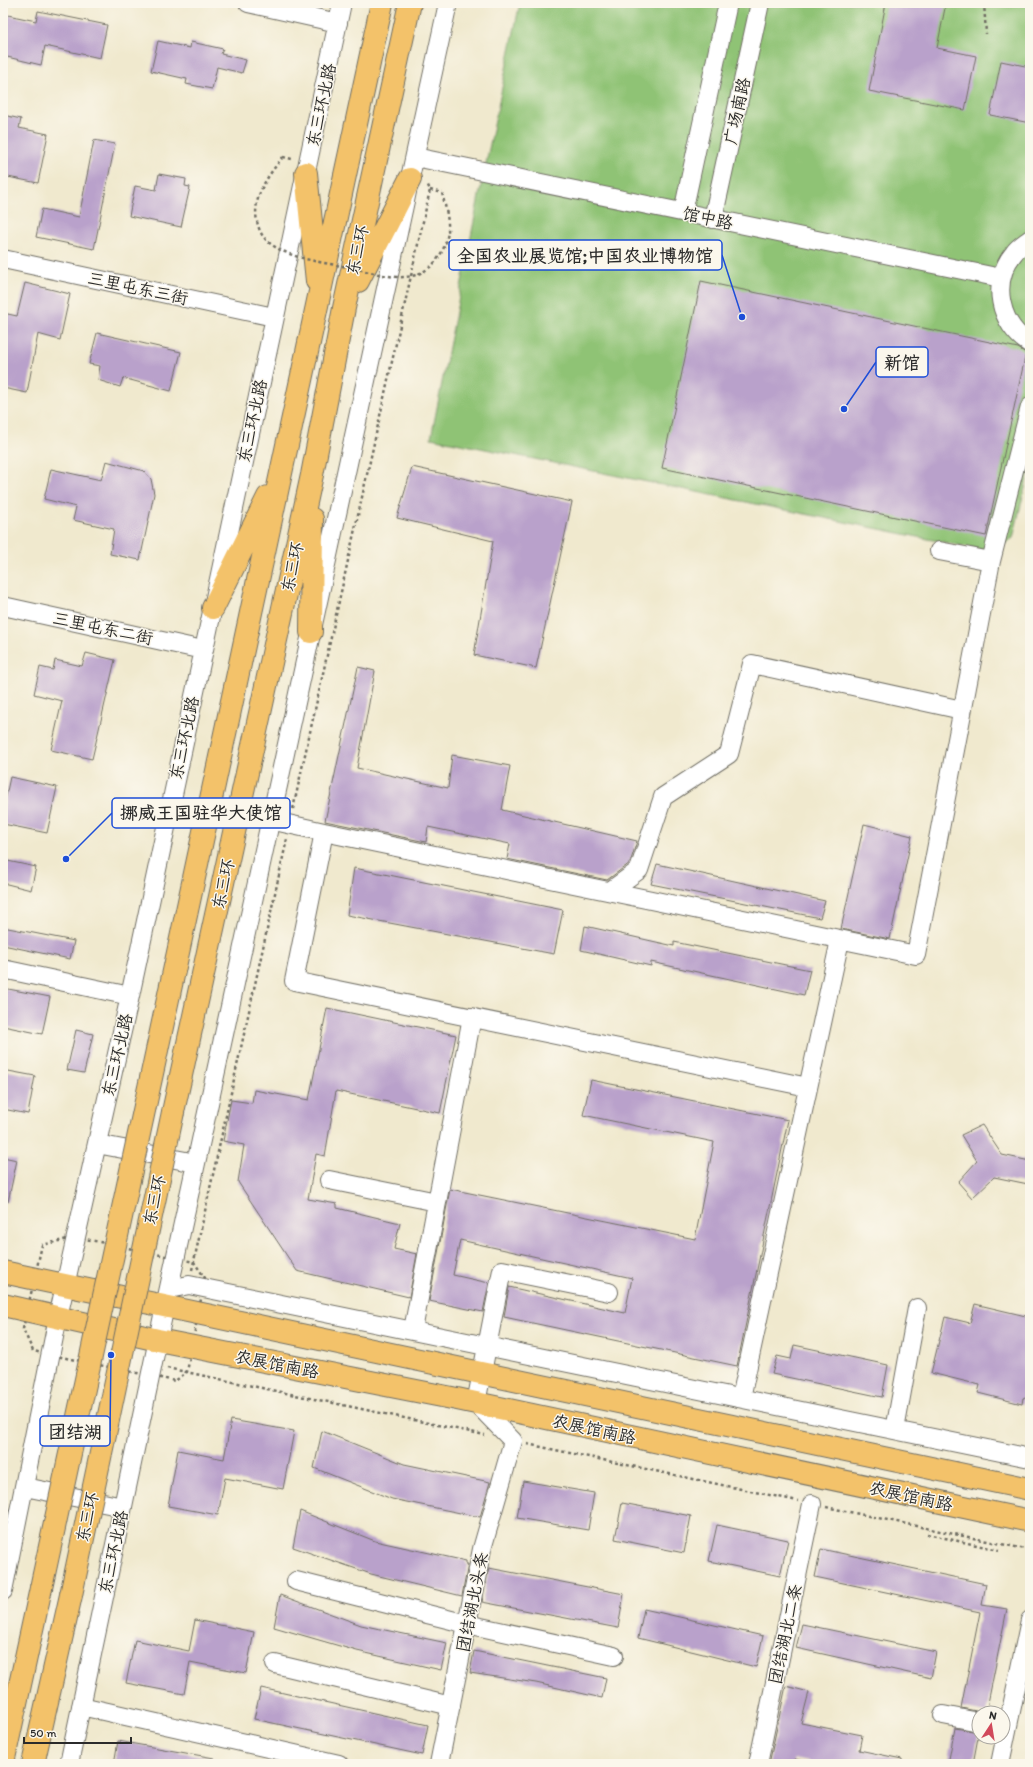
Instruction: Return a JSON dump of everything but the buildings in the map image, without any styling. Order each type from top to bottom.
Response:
[{"type":"main road","name":"东三环","points":[[3,1763],[319,303],[382,3]]},
{"type":"main road","name":"东三环","points":[[33,1764],[71,1596],[173,1112],[312,475],[344,308],[410,3]]},
{"type":"main road","points":[[306,173],[319,303]]},
{"type":"main road","points":[[344,308],[410,179]]},
{"type":"main road","points":[[212,608],[282,470]]},
{"type":"main road","points":[[311,632],[312,475]]},
{"type":"main road","name":"农展馆南路","points":[[3,1272],[66,1285],[167,1298],[482,1373],[1030,1489]]},
{"type":"main road","name":"农展馆南路","points":[[3,1305],[158,1340],[476,1404],[1030,1521]]},
{"type":"street","points":[[248,3],[338,23]]},
{"type":"street","name":"东三环北路","points":[[3,1591],[58,1317],[130,996],[342,3]]},
{"type":"street","points":[[167,1298],[448,3]]},
{"type":"street","name":"广场南路","points":[[683,212],[728,3]]},
{"type":"street","name":"广场南路","points":[[713,219],[760,3]]},
{"type":"street","name":"馆中路","points":[[415,157],[1001,278]]},
{"type":"street","points":[[1030,239],[1014,252],[1006,264],[1001,278],[1000,291],[1001,306],[1007,320],[1015,332],[1030,344]]},
{"type":"street","name":"三里屯东三街","points":[[3,259],[274,317]]},
{"type":"street","points":[[270,820],[916,955],[991,560],[1030,407]]},
{"type":"street","points":[[939,551],[991,560]]},
{"type":"street","name":"三里屯东二街","points":[[3,606],[203,650]]},
{"type":"street","points":[[610,891],[639,870],[663,797],[729,754],[752,664],[962,710]]},
{"type":"street","points":[[324,832],[294,981],[808,1086]]},
{"type":"street","points":[[741,1398],[840,940]]},
{"type":"street","points":[[3,969],[130,996]]},
{"type":"street","points":[[412,1330],[472,1017]]},
{"type":"street","points":[[97,1144],[196,1163]]},
{"type":"street","points":[[329,1180],[437,1202]]},
{"type":"street","points":[[512,1441],[476,1404],[502,1270],[609,1292]]},
{"type":"street","points":[[167,1298],[189,1285],[1030,1458]]},
{"type":"street","name":"东三环北路","points":[[69,1764],[167,1298]]},
{"type":"street","points":[[895,1430],[917,1308]]},
{"type":"street","name":"团结湖北头条","points":[[440,1764],[482,1549],[512,1441]]},
{"type":"street","points":[[25,1487],[123,1507]]},
{"type":"street","name":"团结湖北二条","points":[[758,1764],[812,1504]]},
{"type":"street","points":[[296,1581],[467,1624],[614,1656]]},
{"type":"street","points":[[1010,1705],[1030,1620]]},
{"type":"street","points":[[275,1664],[451,1706]]},
{"type":"street","points":[[81,1706],[339,1764]]},
{"type":"street","points":[[943,1715],[971,1720]]},
{"type":"street","points":[[1000,1764],[1003,1745]]},
{"type":"path","points":[[984,3],[986,34]]},
{"type":"path","points":[[282,157],[264,180],[258,195],[256,216],[260,232],[270,245],[300,258],[398,277],[420,275],[434,264],[444,248],[448,230],[442,193],[430,190]]},
{"type":"path","points":[[189,1285],[430,190],[415,157]]},
{"type":"path","points":[[152,1365],[1030,1550]]},
{"type":"path","points":[[927,1534],[999,1550]]},
{"type":"green space","points":[[520,3],[1030,3],[1030,467],[1013,538],[992,552],[431,438],[479,196]]},
{"type":"place","name":"全国农业展览馆;中国农业博物馆","points":[[742,317]]},
{"type":"place","name":"新馆","points":[[844,409]]},
{"type":"place","name":"挪威王国驻华大使馆","points":[[66,859]]},
{"type":"place","name":"团结湖","points":[[111,1355]]}]
